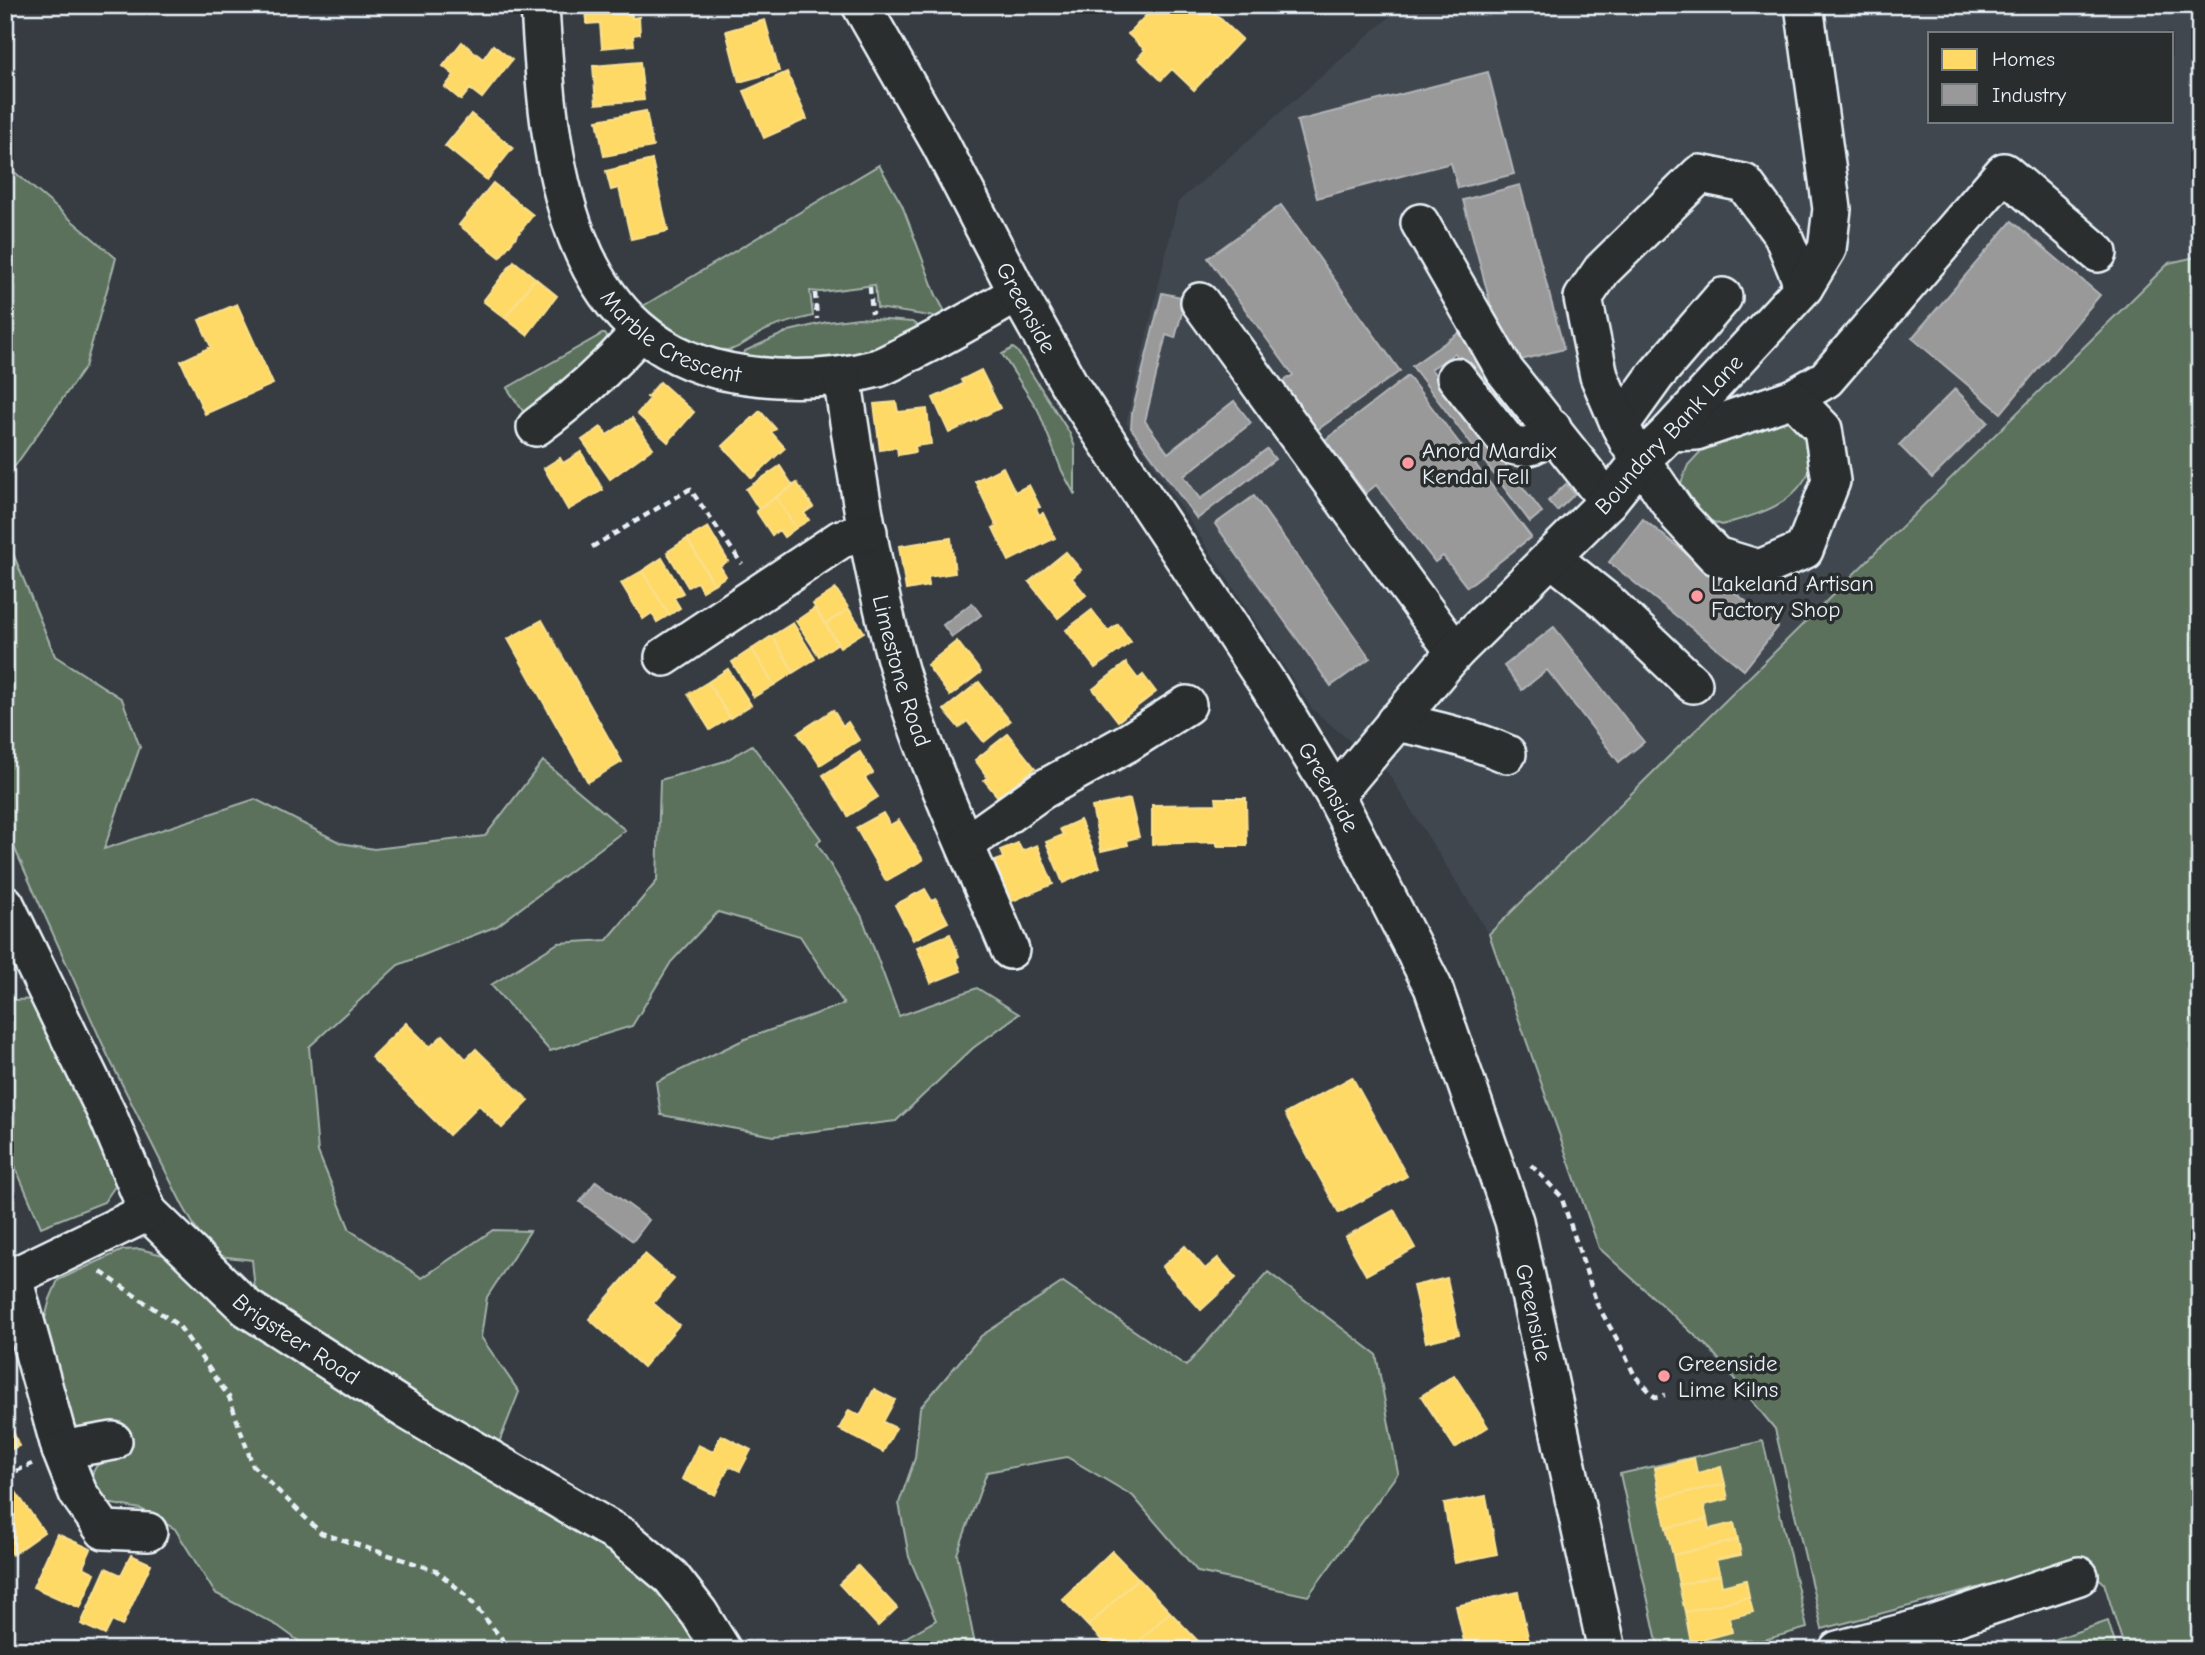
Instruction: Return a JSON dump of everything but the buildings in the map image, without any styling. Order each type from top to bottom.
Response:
[{"type":"street","name":"Marble Crescent","points":[[540,5],[544,73],[552,133],[562,187],[576,238],[597,281],[640,332],[685,360],[729,373],[801,379],[842,376],[881,367],[932,342],[1018,293]]},
{"type":"street","name":"Greenside","points":[[861,5],[940,143],[1069,384],[1269,686],[1335,794],[1433,987],[1514,1221],[1607,1650]]},
{"type":"street","name":"Boundary Bank Lane","points":[[1335,794],[1455,652],[1608,501],[1641,460],[1804,287],[1827,249],[1832,209],[1804,5]]},
{"type":"street","points":[[1670,432],[1696,430],[1794,398],[1826,379],[2004,172],[2098,253]]},
{"type":"street","points":[[1794,398],[1823,429],[1830,481],[1804,550],[1759,569],[1716,556],[1675,512],[1620,425],[1599,376],[1583,298],[1602,270],[1700,174],[1744,183],[1783,236],[1804,287]]},
{"type":"street","points":[[1420,223],[1505,371],[1608,501]]},
{"type":"street","points":[[1620,425],[1656,374],[1723,297]]},
{"type":"street","points":[[1200,302],[1455,652]]},
{"type":"street","points":[[536,427],[576,397],[640,332]]},
{"type":"street","name":"Limestone Road","points":[[842,376],[861,499],[900,674],[929,757],[1010,950]]},
{"type":"street","points":[[1456,377],[1509,444],[1522,449],[1530,447],[1552,428]]},
{"type":"street","points":[[664,657],[841,539],[868,532]]},
{"type":"street","points":[[1552,558],[1606,601],[1693,684]]},
{"type":"street","points":[[966,844],[1042,790],[1129,742],[1186,705]]},
{"type":"street","points":[[1395,722],[1431,728],[1476,741],[1507,754]]},
{"type":"street","name":"Brigsteer Road","points":[[5,904],[108,1116],[148,1212],[247,1308],[408,1411],[624,1536],[671,1577],[699,1613],[722,1650]]},
{"type":"street","points":[[148,1212],[9,1280],[61,1450],[78,1493],[104,1530],[148,1532]]},
{"type":"street","points":[[61,1450],[113,1441]]},
{"type":"street","points":[[1838,1650],[1929,1626],[2079,1576]]},
{"type":"path","points":[[870,287],[872,314]]},
{"type":"path","points":[[815,293],[817,319]]},
{"type":"path","points":[[592,547],[690,489],[737,556]]},
{"type":"path","points":[[1526,1159],[1561,1196],[1597,1304],[1636,1376],[1655,1397],[1665,1395]]},
{"type":"path","points":[[72,1250],[126,1291],[179,1326],[229,1397],[253,1466],[321,1532],[435,1570],[466,1595],[511,1650]]},
{"type":"shaded area","points":[[1403,5],[2200,5],[2200,256],[2169,263],[1489,934],[1388,773],[1312,709],[1126,423],[1178,202]]},
{"type":"green space","points":[[5,164],[116,258],[85,367],[5,480]]},
{"type":"green space","points":[[879,165],[902,205],[936,295],[949,319],[877,308],[875,285],[810,291],[813,316],[772,328],[733,349],[723,350],[698,343],[671,330],[649,314],[643,306]]},
{"type":"green space","points":[[2200,256],[2200,1650],[2125,1650],[2104,1583],[2080,1561],[1822,1629],[1775,1429],[1711,1350],[1599,1248],[1489,934],[2169,263]]},
{"type":"green space","points":[[859,318],[912,322],[924,330],[881,350],[821,364],[742,361],[745,351],[789,331]]},
{"type":"green space","points":[[602,334],[611,342],[527,417],[507,388]]},
{"type":"green space","points":[[1013,348],[1069,432],[1075,447],[1075,495],[1062,471],[1038,410],[1002,354]]},
{"type":"green space","points":[[1783,417],[1800,426],[1816,456],[1809,472],[1791,496],[1767,510],[1722,525],[1700,517],[1681,483],[1688,465],[1701,451]]},
{"type":"green space","points":[[5,534],[55,656],[122,699],[140,747],[104,849],[255,799],[341,843],[374,849],[485,836],[543,761],[625,830],[497,926],[398,965],[309,1047],[318,1152],[350,1230],[422,1278],[493,1230],[530,1231],[487,1297],[481,1337],[519,1392],[498,1445],[256,1300],[252,1260],[211,1255],[183,1206],[108,1056],[5,827]]},
{"type":"green space","points":[[752,745],[821,839],[817,843],[862,917],[899,1016],[977,988],[1019,1014],[973,1048],[896,1121],[774,1136],[661,1115],[656,1082],[745,1039],[844,1004],[800,936],[718,912],[671,962],[632,1026],[550,1051],[491,985],[558,943],[607,940],[657,881],[660,780],[725,761]]},
{"type":"green space","points":[[5,983],[14,1000],[41,999],[123,1175],[104,1202],[41,1227],[5,1143]]},
{"type":"green space","points":[[140,1249],[167,1256],[399,1426],[606,1550],[644,1579],[677,1612],[705,1650],[311,1650],[278,1626],[215,1593],[175,1529],[141,1509],[101,1502],[88,1481],[97,1465],[124,1455],[81,1431],[67,1416],[43,1326],[58,1280],[123,1250]]},
{"type":"green space","points":[[1268,1272],[1376,1354],[1398,1473],[1308,1596],[1198,1572],[1133,1496],[1067,1457],[987,1472],[957,1554],[976,1650],[854,1650],[891,1646],[936,1620],[909,1557],[899,1503],[915,1458],[920,1408],[981,1336],[1063,1282],[1186,1366]]},
{"type":"green space","points":[[1763,1441],[1807,1628],[1728,1650],[1659,1650],[1620,1474]]},
{"type":"green space","points":[[2108,1621],[2117,1650],[2024,1650]]},
{"type":"place","name":"Anord Mardix Kendal Fell","points":[[1408,463]]},
{"type":"place","name":"Lakeland Artisan Factory Shop","points":[[1697,596]]},
{"type":"place","name":"Greenside Lime Kilns","points":[[1664,1376]]}]
